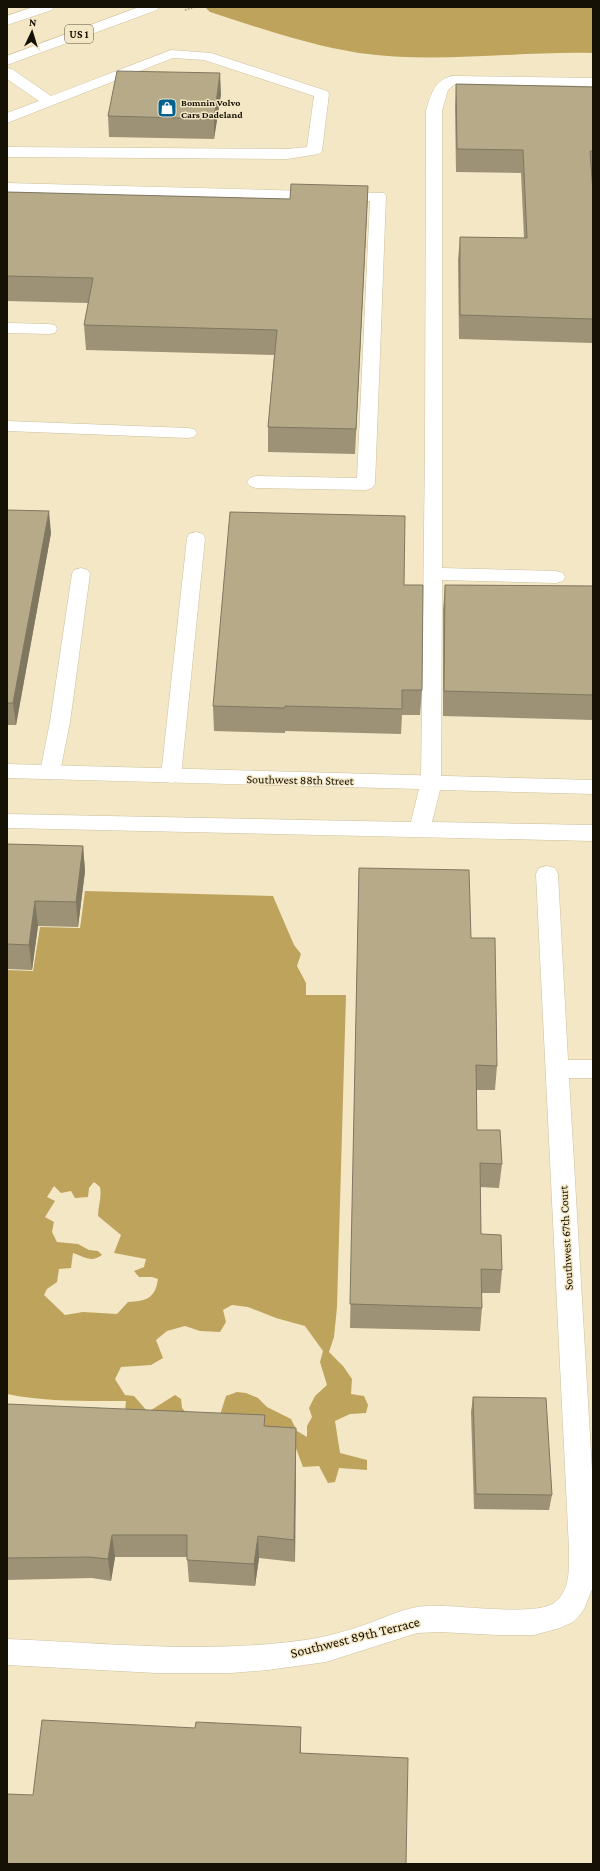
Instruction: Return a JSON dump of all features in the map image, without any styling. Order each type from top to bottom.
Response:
[{"type":"main road","points":[[7,22],[47,7]]},
{"type":"main road","name":"US 1","points":[[7,61],[152,7]]},
{"type":"main road","points":[[7,118],[171,54],[206,56],[322,94],[314,151],[287,154],[7,152]]},
{"type":"main road","points":[[7,72],[50,102]]},
{"type":"main road","points":[[420,830],[431,783],[434,111],[441,88],[452,80],[593,82]]},
{"type":"main road","points":[[10,189],[378,196],[366,484],[256,482]]},
{"type":"main road","points":[[7,328],[49,329]]},
{"type":"main road","points":[[7,426],[188,433]]},
{"type":"main road","points":[[171,776],[196,538]]},
{"type":"main road","points":[[50,772],[60,722],[81,574]]},
{"type":"main road","points":[[432,574],[556,577]]},
{"type":"main road","name":"Southwest 88th Street","points":[[7,771],[593,787]]},
{"type":"main road","points":[[7,821],[593,833]]},
{"type":"main road","name":"Southwest 67th Court","points":[[547,874],[583,1549],[582,1577],[575,1600]]},
{"type":"main road","points":[[557,1068],[593,1069]]},
{"type":"main road","name":"Southwest 89th Terrace","points":[[7,1652],[194,1659],[255,1659],[308,1652],[360,1639],[394,1626],[423,1619],[519,1622],[546,1620],[564,1613],[575,1600]]},
{"type":"path","points":[[185,10],[195,7]]},
{"type":"shaded area","points":[[205,7],[593,7],[593,53],[417,57],[359,53],[340,50],[284,36],[210,12]]},
{"type":"shaded area","points":[[85,891],[273,896],[294,945],[301,954],[297,966],[306,983],[306,995],[346,995],[337,1307],[334,1337],[329,1352],[343,1366],[352,1379],[351,1394],[364,1396],[368,1405],[366,1413],[350,1414],[335,1421],[340,1453],[367,1460],[367,1470],[339,1468],[335,1482],[328,1483],[319,1466],[303,1467],[291,1435],[123,1429],[126,1401],[51,1400],[7,1394],[7,970],[33,971],[40,927],[80,928]],"holes":[[[94,1182],[100,1187],[98,1216],[121,1235],[114,1253],[146,1259],[144,1267],[134,1271],[139,1277],[152,1277],[158,1279],[157,1286],[149,1298],[140,1301],[128,1302],[117,1314],[83,1312],[65,1315],[44,1295],[47,1289],[57,1282],[59,1269],[71,1268],[73,1253],[91,1259],[95,1259],[102,1255],[98,1251],[89,1250],[78,1244],[57,1242],[52,1232],[54,1222],[45,1217],[55,1201],[47,1197],[54,1186],[61,1193],[71,1191],[75,1198],[88,1197],[89,1188]],[[232,1305],[248,1307],[276,1318],[305,1326],[323,1351],[320,1362],[327,1385],[315,1396],[309,1408],[312,1417],[307,1426],[307,1437],[297,1431],[291,1419],[267,1407],[258,1398],[246,1393],[237,1392],[226,1396],[220,1415],[191,1418],[182,1408],[181,1399],[175,1395],[148,1412],[134,1396],[125,1395],[115,1379],[121,1367],[151,1365],[163,1358],[156,1340],[167,1331],[185,1326],[200,1331],[220,1332],[226,1322],[223,1310]]]},
{"type":"building","points":[[117,71],[220,73],[214,119],[108,116]]},
{"type":"building","points":[[456,84],[593,87],[593,151],[590,151],[593,192],[593,319],[460,315],[460,237],[527,238],[523,150],[457,149]]},
{"type":"building","points":[[291,184],[368,186],[356,429],[268,427],[277,330],[84,325],[93,278],[7,276],[7,192],[290,199]]},
{"type":"building","points":[[7,510],[49,511],[13,703],[7,703]]},
{"type":"building","points":[[230,512],[405,516],[404,585],[423,585],[422,690],[402,690],[402,709],[213,706]]},
{"type":"building","points":[[445,585],[593,586],[593,695],[444,691]]},
{"type":"building","points":[[7,844],[83,846],[76,902],[35,901],[29,945],[7,944]]},
{"type":"building","points":[[359,868],[469,870],[471,938],[495,938],[497,1066],[476,1065],[477,1130],[500,1130],[502,1164],[480,1163],[481,1234],[501,1235],[502,1270],[481,1269],[482,1308],[350,1304]]},
{"type":"building","points":[[473,1397],[546,1398],[552,1495],[476,1494]]},
{"type":"building","points":[[7,1404],[265,1415],[264,1426],[296,1428],[294,1540],[258,1536],[254,1564],[187,1560],[187,1535],[112,1535],[108,1559],[89,1557],[7,1558]]},
{"type":"building","points":[[42,1720],[195,1728],[196,1722],[301,1727],[300,1753],[408,1758],[406,1864],[7,1864],[7,1794],[33,1795]]},
{"type":"place","name":"Bomnin Volvo Cars Dadeland","points":[[167,108]]}]
